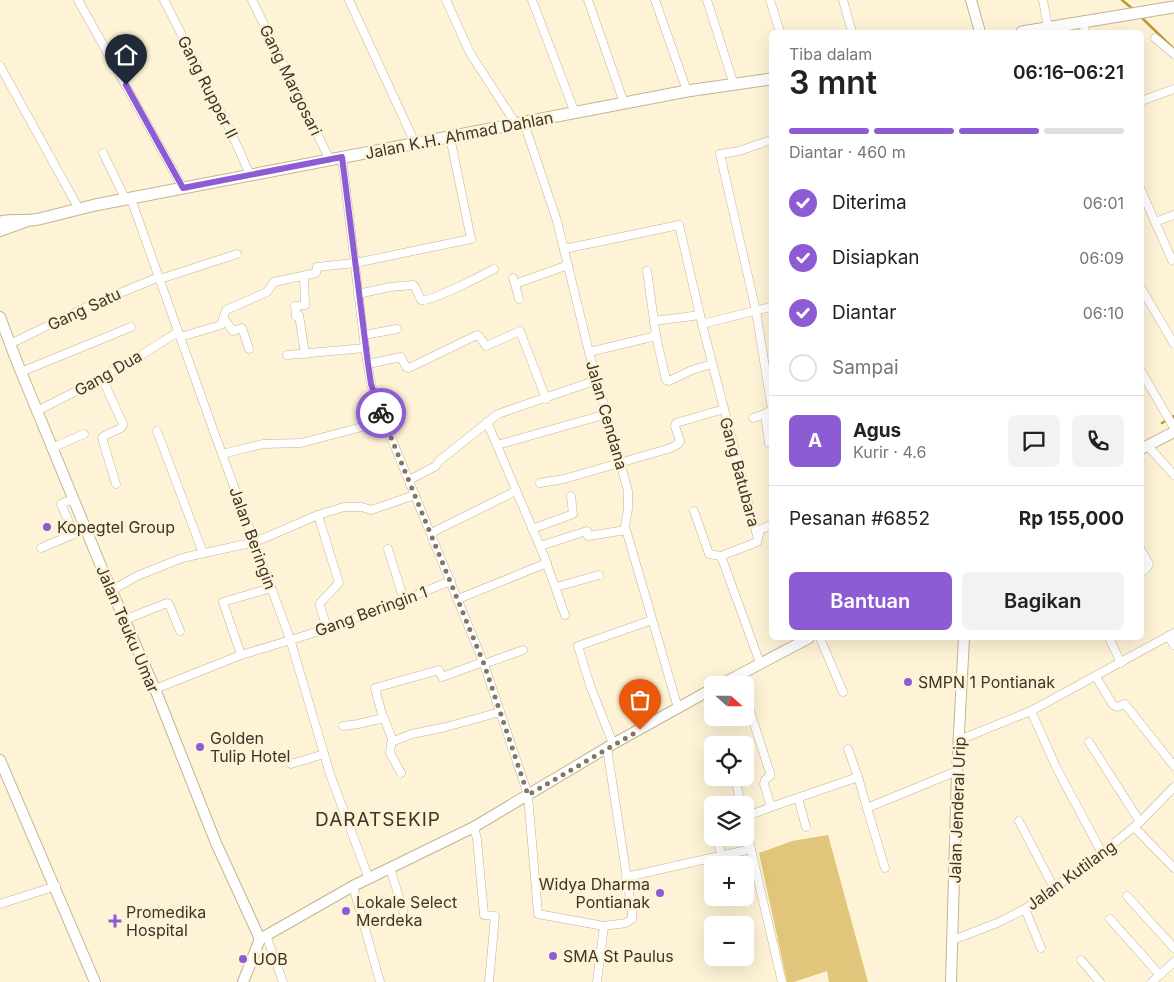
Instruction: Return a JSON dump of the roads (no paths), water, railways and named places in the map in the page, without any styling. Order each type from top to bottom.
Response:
[{"type":"main road","points":[[1035,30],[1084,27],[1120,15],[1156,7],[1174,7]]},
{"type":"main road","name":"Jalan K.H. Ahmad Dahlan","points":[[0,222],[14,219],[30,221],[183,188],[520,123],[687,92],[769,80]]},
{"type":"street","points":[[78,0],[183,188]]},
{"type":"street","name":"Gang Rupper II","points":[[164,0],[231,132],[250,175]]},
{"type":"street","name":"Gang Margosari","points":[[252,0],[330,160]]},
{"type":"street","points":[[348,0],[415,143]]},
{"type":"street","name":"Jalan Cendana","points":[[446,0],[470,53],[520,123],[557,221],[597,380],[628,491],[626,530],[678,708]]},
{"type":"street","points":[[532,0],[575,113]]},
{"type":"street","points":[[588,0],[624,104]]},
{"type":"street","points":[[655,0],[687,92]]},
{"type":"street","points":[[707,0],[734,85]]},
{"type":"street","points":[[770,0],[779,30]]},
{"type":"street","points":[[843,0],[851,30]]},
{"type":"street","points":[[971,0],[979,30]]},
{"type":"street","points":[[1043,0],[1048,28]]},
{"type":"street","points":[[1155,38],[1174,54]]},
{"type":"street","points":[[0,66],[79,209]]},
{"type":"street","points":[[1144,100],[1174,89]]},
{"type":"street","points":[[305,354],[299,315],[296,316],[294,306],[304,305],[304,276],[316,274],[317,267],[355,263],[472,239],[450,137]]},
{"type":"street","points":[[769,141],[739,151],[720,154],[756,311],[769,392]]},
{"type":"street","name":"Jalan Beringin","points":[[103,153],[128,199],[159,278],[290,639],[324,754],[369,879]]},
{"type":"street","points":[[342,157],[371,384],[384,421],[483,663],[528,795],[538,914],[604,926],[626,923],[632,919],[610,746],[578,646],[652,620]]},
{"type":"street","points":[[1144,196],[1172,260]]},
{"type":"street","points":[[1156,222],[1174,215]]},
{"type":"street","points":[[0,231],[30,221]]},
{"type":"street","name":"Gang Batubara","points":[[564,249],[679,225],[712,364],[758,540],[721,556]]},
{"type":"street","name":"Gang Satu","points":[[10,344],[84,308],[159,278],[237,254]]},
{"type":"street","points":[[519,299],[514,281],[568,265]]},
{"type":"street","points":[[358,294],[390,287],[413,285],[421,300],[424,301],[439,296],[494,269]]},
{"type":"street","points":[[647,271],[656,336],[666,380],[670,381],[692,370],[712,364]]},
{"type":"street","name":"Gang Dua","points":[[37,411],[102,378],[109,372],[179,335],[221,325],[226,310],[267,292],[274,282],[304,276]]},
{"type":"street","points":[[1144,293],[1174,344]]},
{"type":"street","points":[[702,324],[769,308]]},
{"type":"street","points":[[654,321],[700,315]]},
{"type":"street","name":"Jalan Teuku Umar","points":[[0,317],[111,591],[155,689],[216,843],[263,937]]},
{"type":"street","points":[[224,319],[233,331],[242,328],[249,349]]},
{"type":"street","points":[[21,372],[130,326]]},
{"type":"street","points":[[364,335],[397,329]]},
{"type":"street","points":[[368,364],[401,357],[406,367],[409,368],[477,335],[488,346],[520,331],[546,399]]},
{"type":"street","points":[[590,352],[656,336]]},
{"type":"street","points":[[287,355],[365,348]]},
{"type":"street","points":[[1144,376],[1173,425]]},
{"type":"street","points":[[102,378],[122,424],[121,428],[102,438],[116,484]]},
{"type":"street","points":[[409,480],[436,466],[439,461],[498,414],[597,380]]},
{"type":"street","points":[[540,484],[671,448],[680,441],[676,423],[724,409]]},
{"type":"street","points":[[753,418],[768,412],[769,443]]},
{"type":"street","points":[[497,445],[607,414]]},
{"type":"street","points":[[222,454],[263,444],[302,443],[384,421]]},
{"type":"street","points":[[486,422],[547,563],[565,615]]},
{"type":"street","points":[[157,431],[203,553]]},
{"type":"street","points":[[1174,432],[1145,448],[1174,475]]},
{"type":"street","points":[[52,448],[84,434]]},
{"type":"street","points":[[431,533],[516,491]]},
{"type":"street","points":[[111,591],[137,576],[182,558],[255,542],[318,515],[344,507],[362,507],[371,510],[415,494]]},
{"type":"street","points":[[73,499],[61,504],[74,534]]},
{"type":"street","points":[[532,528],[573,514],[574,500]]},
{"type":"street","points":[[694,511],[709,554],[721,556],[760,663]]},
{"type":"street","points":[[318,515],[339,584],[320,603],[327,628]]},
{"type":"street","points":[[758,540],[760,530],[769,526]]},
{"type":"street","points":[[41,548],[86,529]]},
{"type":"street","points":[[540,546],[587,531],[588,536],[626,530]]},
{"type":"street","points":[[388,549],[404,600]]},
{"type":"street","points":[[1144,555],[1149,564],[1144,571]]},
{"type":"street","points":[[458,599],[547,563]]},
{"type":"street","points":[[556,588],[599,575]]},
{"type":"street","name":"Gang Beringin 1","points":[[155,689],[241,655],[327,628],[451,582]]},
{"type":"street","points":[[241,655],[223,602],[271,588]]},
{"type":"street","points":[[124,620],[168,603],[180,631]]},
{"type":"street","points":[[959,740],[1031,711],[1171,635],[1174,645]]},
{"type":"street","points":[[745,676],[760,663],[805,640]]},
{"type":"street","points":[[821,640],[843,692]]},
{"type":"street","name":"Jalan Jenderal Urip","points":[[951,982],[964,640]]},
{"type":"street","points":[[1110,640],[1121,662]]},
{"type":"street","points":[[401,773],[390,753],[392,739],[386,720],[383,718],[375,688],[439,670],[442,677],[523,650]]},
{"type":"street","points":[[1096,677],[1113,706],[1117,707],[1125,704],[1174,766]]},
{"type":"street","points":[[243,982],[263,937],[353,886],[474,827],[610,746],[704,693]]},
{"type":"street","points":[[1031,711],[1057,769],[1102,853]]},
{"type":"street","points":[[392,739],[500,712]]},
{"type":"street","points":[[343,726],[383,718]]},
{"type":"street","points":[[754,723],[770,772],[770,776],[764,784],[771,807]]},
{"type":"street","points":[[1089,742],[1137,825],[1174,868]]},
{"type":"street","points":[[848,750],[885,868]]},
{"type":"street","points":[[291,764],[324,754]]},
{"type":"street","points":[[0,760],[96,982]]},
{"type":"street","points":[[867,808],[958,771]]},
{"type":"street","points":[[754,814],[858,777]]},
{"type":"street","name":"Jalan Kutilang","points":[[953,940],[997,923],[1025,909],[1137,825],[1174,787]]},
{"type":"street","points":[[798,798],[806,827]]},
{"type":"street","points":[[1019,821],[1054,888]]},
{"type":"street","points":[[474,827],[477,839],[484,915],[495,916],[489,982]]},
{"type":"street","points":[[719,846],[722,855]]},
{"type":"street","points":[[750,846],[782,982]]},
{"type":"street","points":[[626,877],[751,849]]},
{"type":"street","points":[[390,868],[405,917]]},
{"type":"street","points":[[0,904],[56,886]]},
{"type":"street","points":[[353,886],[380,982]]},
{"type":"street","points":[[1127,896],[1174,948]]},
{"type":"street","points":[[1025,909],[1041,948]]},
{"type":"street","points":[[1110,919],[1159,974]]},
{"type":"street","points":[[597,982],[604,926]]},
{"type":"street","points":[[263,937],[283,982]]},
{"type":"street","points":[[1081,960],[1100,982]]},
{"type":"street","points":[[1152,982],[1174,962]]},
{"type":"waterway","points":[[1122,0],[1134,10]]},
{"type":"waterway","points":[[1140,16],[1174,49]]},
{"type":"waterway","points":[[1162,423],[1174,416]]},
{"type":"place","name":"Kopegtel Group","points":[[47,527]]},
{"type":"place","name":"SMPN 1 Pontianak","points":[[908,682]]},
{"type":"place","name":"Golden Tulip Hotel","points":[[200,747]]},
{"type":"place","name":"Widya Dharma Pontianak","points":[[660,893]]},
{"type":"place","name":"Lokale Select Merdeka","points":[[346,911]]},
{"type":"place","name":"Promedika Hospital","points":[[115,921]]},
{"type":"place","name":"SMA St Paulus","points":[[553,956]]},
{"type":"place","name":"UOB","points":[[243,959]]},
{"type":"district","name":"DARATSEKIP","points":[[378,819]]}]
